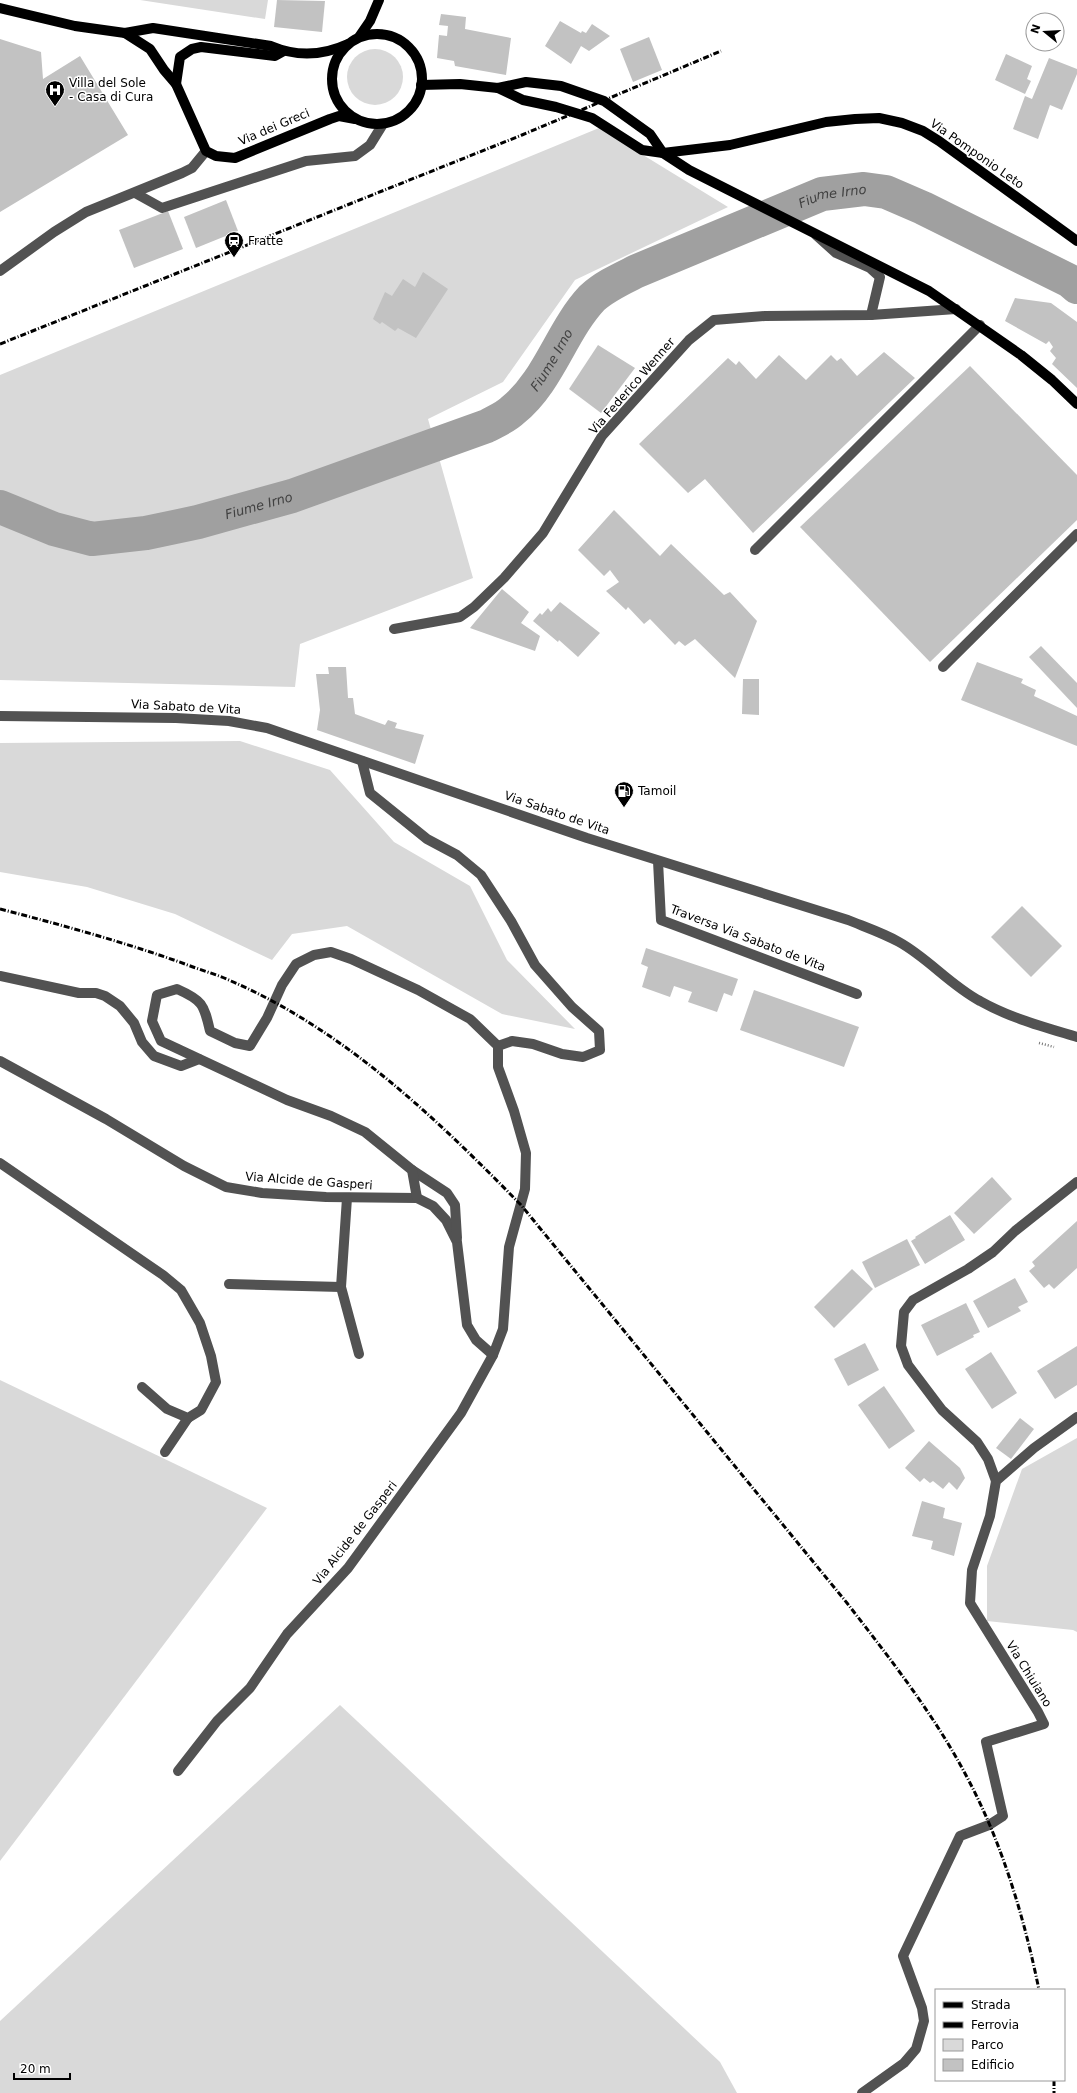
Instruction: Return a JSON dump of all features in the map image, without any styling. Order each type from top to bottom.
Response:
[{"type":"main road","points":[[359,37],[370,21],[378,0]]},
{"type":"main road","points":[[0,8],[75,26],[125,33],[153,28],[271,46],[284,51],[322,53],[348,44],[359,37],[372,33],[386,34],[399,39],[410,47],[422,72],[421,86],[417,99],[408,111],[397,119],[383,124],[369,123],[355,118],[339,104],[332,83],[335,62],[348,44]]},
{"type":"main road","points":[[125,33],[150,49],[164,70],[176,84],[206,151]]},
{"type":"main road","points":[[176,84],[180,57],[192,49],[214,48],[275,56],[284,51]]},
{"type":"main road","points":[[421,86],[460,84],[498,88],[526,82],[561,86],[604,101],[650,134],[663,153],[689,170],[929,291],[980,326],[1052,380],[1077,404]]},
{"type":"main road","points":[[498,88],[523,100],[556,107],[592,118],[642,150],[663,153]]},
{"type":"main road","name":"Via dei Greci","points":[[206,151],[216,156],[235,158],[317,123],[339,116],[355,118]]},
{"type":"main road","name":"Via Pomponio Leto","points":[[663,153],[730,145],[826,122],[879,118],[902,123],[923,131],[1077,241]]},
{"type":"street","points":[[135,193],[162,208],[306,161],[355,156],[370,145],[383,124]]},
{"type":"street","points":[[0,271],[79,216],[192,168],[206,151]]},
{"type":"street","points":[[814,233],[836,253],[870,268],[879,275],[880,280],[871,315]]},
{"type":"street","name":"Via Federico Wenner","points":[[394,629],[460,616],[474,607],[504,578],[543,533],[602,436],[644,388],[701,329],[714,320],[765,316],[871,315],[956,309]]},
{"type":"street","points":[[755,550],[980,326]]},
{"type":"street","points":[[943,667],[1077,534]]},
{"type":"street","name":"Via Sabato de Vita","points":[[0,716],[168,718],[229,721],[267,728],[658,861],[848,920],[881,933],[911,950],[979,1001],[1000,1011],[1077,1037]]},
{"type":"street","points":[[362,761],[370,793],[427,839],[457,855],[481,875],[510,921],[535,965],[572,1007],[599,1030],[600,1050],[582,1057],[562,1054],[533,1044],[512,1041],[498,1046],[470,1019],[418,990],[351,959],[331,952],[314,955],[296,964],[282,985],[267,1018],[250,1046],[235,1043],[210,1031],[206,1011],[195,997],[176,989],[157,995],[152,1021],[161,1041],[287,1100],[331,1116],[365,1132],[412,1170],[447,1193],[455,1205],[457,1242]]},
{"type":"street","name":"Traversa Via Sabato de Vita","points":[[658,861],[661,920],[857,994]]},
{"type":"street","points":[[0,976],[79,993],[96,993],[105,996],[120,1006],[134,1024],[142,1042],[154,1056],[181,1066],[199,1060]]},
{"type":"street","name":"Via Alcide de Gasperi","points":[[178,1771],[217,1721],[250,1688],[287,1634],[348,1568],[461,1413],[493,1355],[503,1328],[509,1248],[525,1189],[526,1153],[514,1111],[498,1067],[498,1046]]},
{"type":"street","name":"Via Alcide de Gasperi","points":[[0,1061],[106,1119],[184,1166],[226,1187],[262,1193],[347,1198],[417,1198],[433,1206],[446,1220],[457,1242],[467,1325],[476,1340],[493,1355]]},
{"type":"street","points":[[0,1162],[163,1274],[181,1290],[200,1323],[211,1356],[216,1382],[201,1410],[188,1418],[165,1452]]},
{"type":"street","points":[[412,1170],[417,1198]]},
{"type":"street","points":[[1077,1182],[1015,1231],[993,1252],[968,1269],[913,1300],[904,1312],[900,1346],[908,1365],[942,1410],[977,1442],[988,1459],[996,1481],[1034,1448],[1077,1417]]},
{"type":"street","points":[[347,1198],[341,1287],[359,1354]]},
{"type":"street","points":[[229,1284],[341,1287]]},
{"type":"street","points":[[142,1387],[167,1409],[188,1418]]},
{"type":"street","name":"Via Chiuiano","points":[[862,2093],[904,2063],[916,2049],[924,2021],[922,2008],[903,1956],[960,1836],[989,1825],[1003,1816],[986,1742],[1044,1724],[970,1603],[972,1570],[990,1516],[996,1481]]},
{"type":"green space","points":[[140,0],[268,0],[265,19]]},
{"type":"green space","points":[[375,49],[386,51],[395,57],[401,66],[403,77],[401,88],[395,97],[386,103],[375,105],[364,103],[355,97],[349,88],[347,77],[349,66],[355,57],[364,51]]},
{"type":"green space","points":[[599,128],[728,207],[575,280],[503,382],[428,419],[473,578],[300,644],[295,687],[0,680],[0,375]]},
{"type":"green space","points":[[240,741],[330,770],[394,842],[470,886],[507,960],[575,1029],[502,1014],[347,926],[292,934],[272,960],[175,914],[87,887],[0,872],[0,743]]},
{"type":"green space","points":[[0,1380],[267,1508],[0,1861]]},
{"type":"green space","points":[[1077,1438],[1077,1632],[1073,1630],[987,1621],[987,1566],[1022,1469]]},
{"type":"green space","points":[[340,1705],[720,2062],[737,2093],[0,2093],[0,2021]]},
{"type":"building","points":[[277,0],[325,1],[322,32],[274,27]]},
{"type":"building","points":[[441,14],[466,17],[465,29],[511,38],[506,75],[455,66],[454,61],[437,58],[439,35],[447,36],[448,26],[439,25]]},
{"type":"building","points":[[560,21],[581,33],[582,31],[586,33],[592,24],[610,36],[589,51],[581,46],[571,64],[545,46]]},
{"type":"building","points":[[649,37],[662,70],[633,82],[620,49]]},
{"type":"building","name":"Villa del Sole - Casa di Cura","points":[[0,39],[41,52],[43,79],[80,56],[128,135],[0,212]]},
{"type":"building","points":[[1006,54],[1032,66],[1027,79],[1031,81],[1025,94],[995,80]]},
{"type":"building","points":[[1049,58],[1077,69],[1077,74],[1062,110],[1050,105],[1038,139],[1013,129],[1025,96],[1032,99]]},
{"type":"building","name":"Fratte","points":[[226,200],[238,231],[196,248],[184,217]]},
{"type":"building","points":[[168,211],[183,249],[134,268],[119,230]]},
{"type":"building","points":[[423,272],[448,289],[416,338],[398,328],[395,331],[382,322],[380,324],[373,319],[385,292],[392,296],[403,279],[415,287]]},
{"type":"building","points":[[1015,298],[1051,303],[1077,322],[1077,388],[1052,364],[1056,358],[1050,351],[1053,347],[1049,341],[1046,344],[1005,321]]},
{"type":"building","points":[[598,345],[635,368],[601,413],[569,389]]},
{"type":"building","points":[[884,352],[915,378],[753,533],[705,479],[688,493],[639,444],[728,358],[736,365],[739,361],[756,379],[779,355],[806,380],[831,355],[837,361],[841,358],[857,376]]},
{"type":"building","points":[[970,366],[1077,475],[1077,520],[930,662],[800,527]]},
{"type":"building","points":[[614,510],[660,556],[671,544],[724,595],[730,592],[757,621],[735,678],[695,639],[685,646],[679,641],[675,645],[650,619],[644,624],[628,607],[626,610],[606,591],[619,582],[610,570],[604,576],[578,550]]},
{"type":"building","points":[[502,589],[529,612],[521,623],[540,636],[535,651],[470,628]]},
{"type":"building","points":[[560,602],[600,633],[578,657],[559,640],[558,642],[533,621],[540,613],[542,615],[548,608],[551,612]]},
{"type":"building","points":[[1041,646],[1077,683],[1077,708],[1029,657]]},
{"type":"building","points":[[977,662],[1023,679],[1021,683],[1036,690],[1034,696],[1077,716],[1077,746],[961,700]]},
{"type":"building","points":[[328,667],[346,667],[348,698],[353,698],[355,714],[385,725],[388,720],[397,723],[395,728],[424,735],[415,764],[317,730],[320,710],[316,674],[329,674]]},
{"type":"building","points":[[743,679],[759,679],[759,715],[742,714]]},
{"type":"building","points":[[1022,906],[1062,946],[1031,977],[991,937]]},
{"type":"building","points":[[646,948],[738,979],[732,996],[724,993],[717,1012],[688,1002],[692,992],[674,986],[670,997],[642,987],[648,967],[641,964]]},
{"type":"building","points":[[754,990],[859,1027],[844,1067],[740,1030]]},
{"type":"building","points":[[992,1177],[1012,1199],[974,1234],[954,1213]]},
{"type":"building","points":[[950,1215],[965,1240],[925,1264],[911,1241]]},
{"type":"building","points":[[1077,1221],[1077,1268],[1054,1289],[1049,1284],[1044,1288],[1029,1271],[1035,1266],[1032,1262]]},
{"type":"building","points":[[907,1239],[920,1265],[875,1288],[862,1262]]},
{"type":"building","points":[[852,1269],[873,1289],[834,1328],[814,1307]]},
{"type":"building","points":[[1015,1278],[1028,1302],[1018,1307],[1021,1311],[988,1328],[973,1301]]},
{"type":"building","points":[[966,1303],[980,1332],[973,1335],[974,1337],[937,1356],[921,1325]]},
{"type":"building","points":[[865,1343],[879,1370],[848,1386],[834,1359]]},
{"type":"building","points":[[1077,1346],[1077,1385],[1055,1399],[1037,1371]]},
{"type":"building","points":[[991,1352],[1017,1393],[992,1409],[965,1369]]},
{"type":"building","points":[[884,1386],[915,1431],[889,1449],[858,1405]]},
{"type":"building","points":[[1020,1418],[1034,1429],[1011,1459],[996,1448]]},
{"type":"building","points":[[929,1441],[960,1468],[965,1478],[957,1490],[949,1482],[943,1489],[933,1481],[930,1483],[924,1478],[920,1482],[905,1468]]},
{"type":"building","points":[[922,1501],[945,1508],[943,1518],[962,1523],[954,1556],[931,1549],[933,1541],[912,1536]]},
{"type":"waterway","name":"Fiume Irno","points":[[0,507],[54,529],[92,539],[146,533],[198,522],[292,496],[487,426],[501,419],[513,410],[536,385],[546,371],[581,311],[592,298],[602,290],[637,271],[822,194],[864,189],[886,192],[923,208],[1070,281],[1077,287]]},
{"type":"railway","points":[[0,344],[522,135],[721,51]]},
{"type":"railway","points":[[0,909],[139,948],[225,979],[272,1001],[312,1024],[350,1050],[386,1079],[456,1140],[521,1205],[847,1603],[897,1668],[943,1735],[982,1807],[1003,1858],[1020,1911],[1039,1989]]},
{"type":"railway","points":[[1054,2081],[1054,2093]]},
{"type":"place","name":"Villa del Sole - Casa di Cura","points":[[55,107]]},
{"type":"place","name":"Fratte","points":[[234,258]]},
{"type":"place","name":"Tamoil","points":[[624,808]]}]
